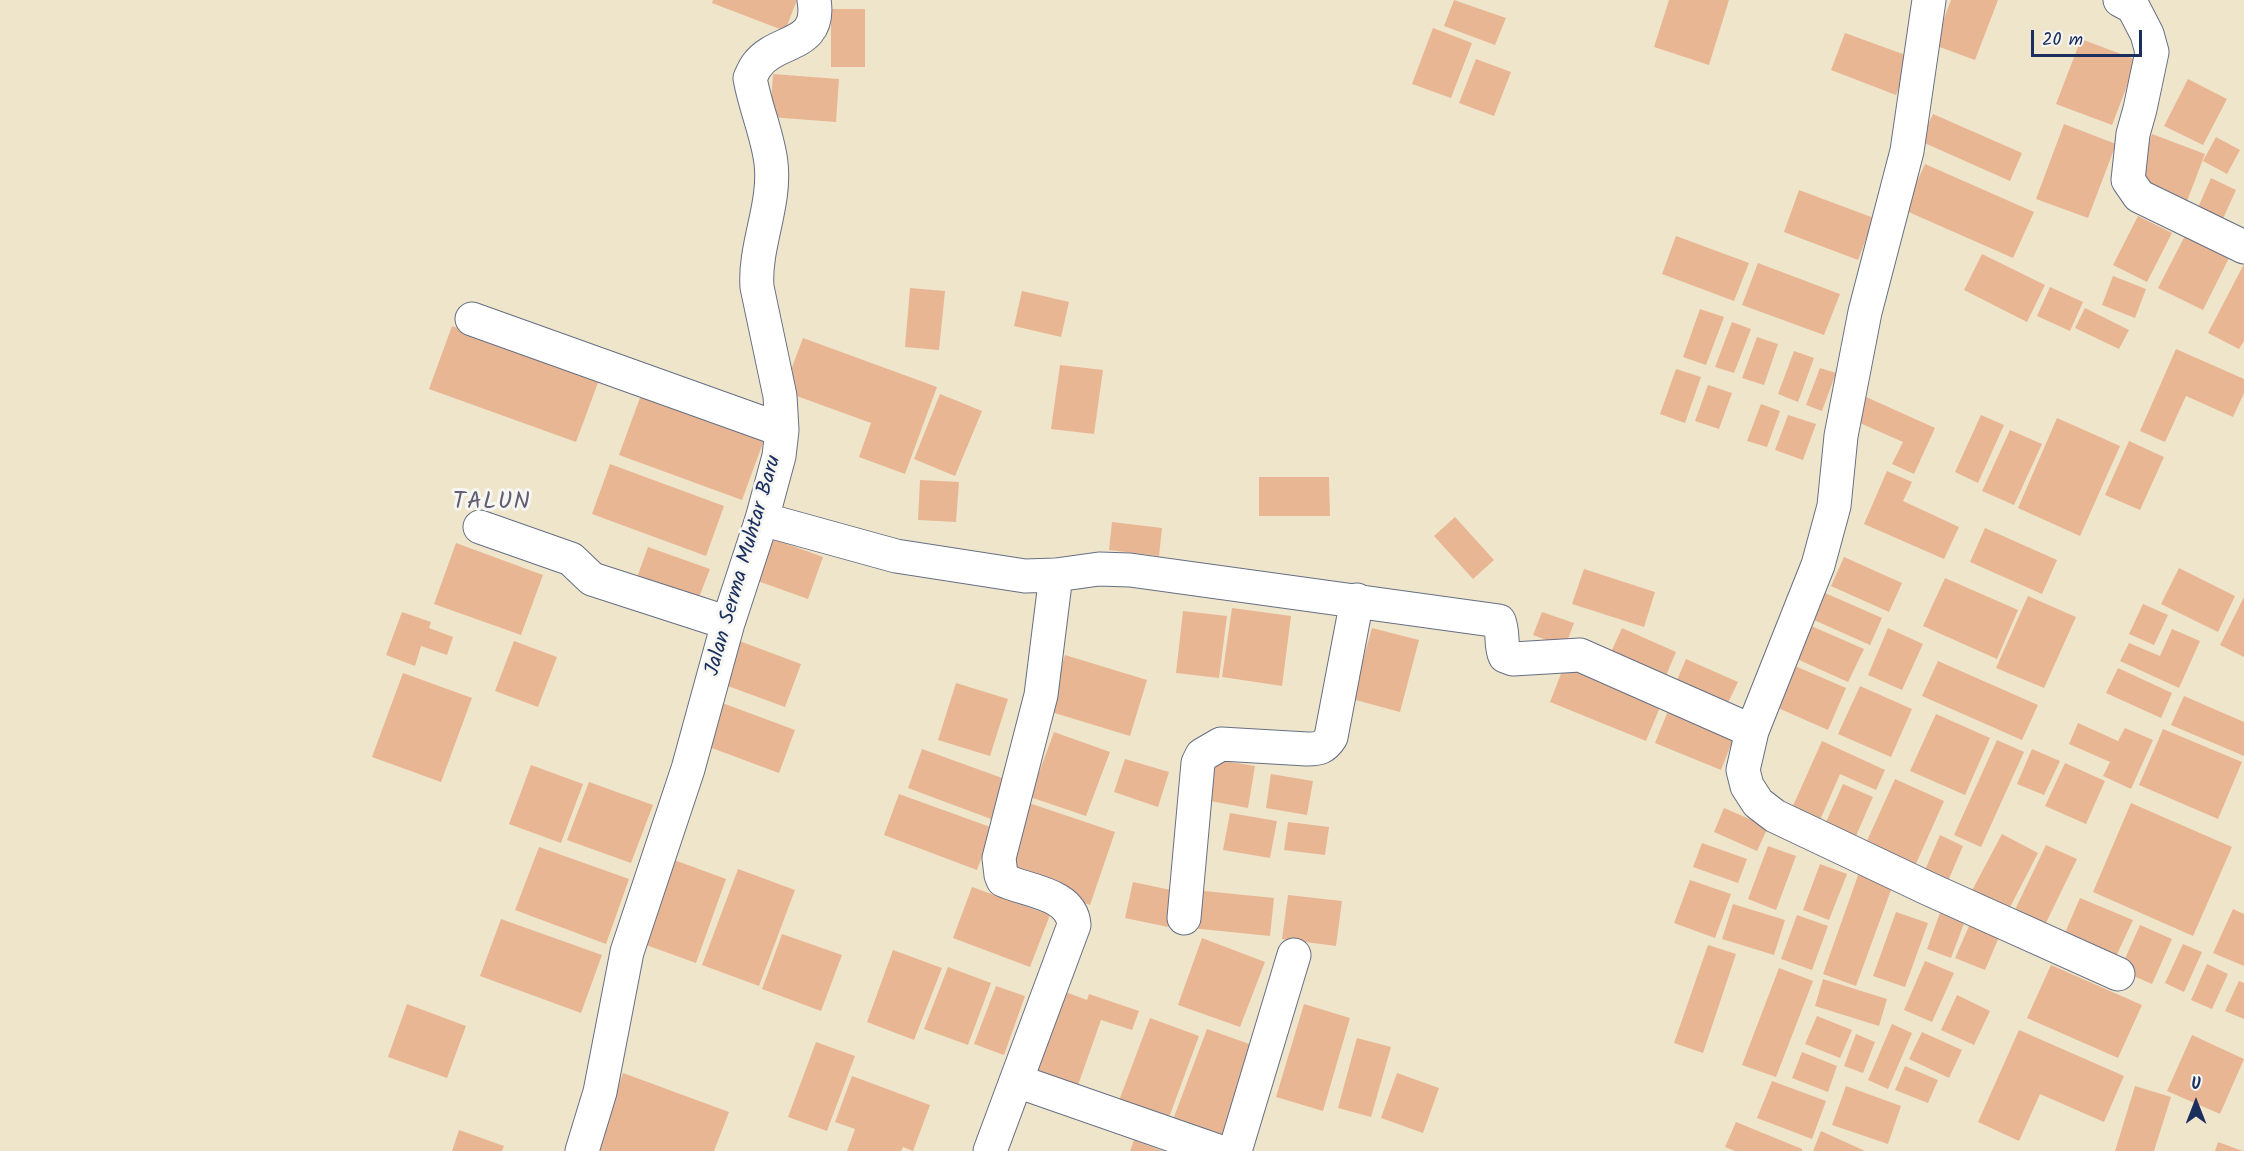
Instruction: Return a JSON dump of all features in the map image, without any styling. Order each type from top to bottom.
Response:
[{"type":"street","name":"Jalan Serma Muhtar Baru","points":[[582,1151],[600,1092],[627,952],[688,769],[728,623],[762,519],[779,456],[782,430],[780,396],[757,287],[756,270],[768,207],[771,164],[750,78],[757,65],[770,55],[806,35],[814,22],[813,0]]},
{"type":"street","points":[[1929,0],[1907,151],[1865,312],[1841,436],[1834,506],[1818,565],[1752,731],[1743,770],[1747,786],[1758,803],[1775,816],[1929,889],[2118,974]]},
{"type":"street","points":[[2120,0],[2133,7],[2147,34],[2152,52],[2133,134],[2128,180],[2131,188],[2139,196],[2244,248]]},
{"type":"street","points":[[472,319],[782,430]]},
{"type":"street","points":[[762,519],[896,556],[1025,576],[1056,575],[1099,569],[1130,570],[1499,621],[1503,632],[1502,650],[1505,656],[1513,659],[1580,655],[1752,731]]},
{"type":"street","points":[[480,527],[571,559],[592,579],[728,623]]},
{"type":"street","points":[[990,1151],[1074,925],[1074,916],[1060,901],[1003,880],[999,867],[999,858],[1041,694],[1056,575]]},
{"type":"street","points":[[1184,918],[1198,763],[1202,755],[1221,744],[1307,749],[1318,749],[1325,746],[1331,737],[1357,600]]},
{"type":"street","points":[[1235,1151],[1294,955]]},
{"type":"street","points":[[1017,1081],[1218,1151]]},
{"type":"building","points":[[713,0],[797,0],[785,31],[712,3]]},
{"type":"building","points":[[1454,0],[1506,18],[1495,45],[1444,26]]},
{"type":"building","points":[[1669,0],[1729,0],[1709,65],[1654,47]]},
{"type":"building","points":[[1951,0],[1998,0],[1975,60],[1934,45]]},
{"type":"building","points":[[831,9],[865,9],[865,67],[831,67]]},
{"type":"building","points":[[1433,28],[1472,43],[1451,98],[1412,84]]},
{"type":"building","points":[[1845,33],[1911,57],[1896,95],[1831,70]]},
{"type":"building","points":[[2081,39],[2137,60],[2112,125],[2056,104]]},
{"type":"building","points":[[1476,59],[1511,72],[1494,116],[1459,103]]},
{"type":"building","points":[[773,74],[839,79],[836,122],[770,117]]},
{"type":"building","points":[[2188,79],[2227,99],[2203,145],[2164,126]]},
{"type":"building","points":[[1933,114],[2022,153],[2010,181],[1920,141]]},
{"type":"building","points":[[2064,124],[2116,144],[2088,218],[2036,199]]},
{"type":"building","points":[[2152,134],[2205,154],[2187,201],[2134,181]]},
{"type":"building","points":[[2216,137],[2240,150],[2227,174],[2203,161]]},
{"type":"building","points":[[1925,164],[2034,212],[2013,258],[1904,210]]},
{"type":"building","points":[[2211,178],[2236,190],[2221,223],[2196,212]]},
{"type":"building","points":[[1799,190],[1874,218],[1858,260],[1784,232]]},
{"type":"building","points":[[2138,216],[2172,233],[2147,282],[2113,265]]},
{"type":"building","points":[[2188,230],[2232,252],[2203,310],[2158,288]]},
{"type":"building","points":[[1676,236],[1749,263],[1734,301],[1662,274]]},
{"type":"building","points":[[1982,254],[2045,285],[2027,322],[1964,290]]},
{"type":"building","points":[[1758,263],[1840,294],[1824,335],[1742,305]]},
{"type":"building","points":[[2244,264],[2244,341],[2239,349],[2208,333]]},
{"type":"building","points":[[2113,276],[2146,289],[2135,318],[2102,305]]},
{"type":"building","points":[[2050,287],[2083,302],[2070,331],[2037,316]]},
{"type":"building","points":[[910,288],[945,291],[939,350],[905,347]]},
{"type":"building","points":[[1022,291],[1069,302],[1061,337],[1014,326]]},
{"type":"building","points":[[2085,308],[2129,330],[2119,349],[2075,328]]},
{"type":"building","points":[[1700,309],[1724,317],[1706,365],[1683,357]]},
{"type":"building","points":[[1732,322],[1751,329],[1734,373],[1715,367]]},
{"type":"building","points":[[452,326],[599,380],[576,442],[429,389]]},
{"type":"building","points":[[1757,337],[1778,344],[1764,385],[1742,378]]},
{"type":"building","points":[[803,338],[937,387],[905,474],[859,457],[871,423],[783,391]]},
{"type":"building","points":[[2176,349],[2244,379],[2244,393],[2233,417],[2186,396],[2165,442],[2140,431]]},
{"type":"building","points":[[1794,351],[1814,358],[1798,402],[1778,394]]},
{"type":"building","points":[[1060,365],[1103,370],[1094,434],[1051,429]]},
{"type":"building","points":[[1820,368],[1836,373],[1822,411],[1806,405]]},
{"type":"building","points":[[1676,369],[1701,377],[1685,423],[1660,414]]},
{"type":"building","points":[[1708,385],[1732,393],[1719,429],[1695,421]]},
{"type":"building","points":[[940,394],[982,411],[955,476],[914,459]]},
{"type":"building","points":[[641,395],[764,440],[742,500],[619,455]]},
{"type":"building","points":[[1864,396],[1935,428],[1914,474],[1892,464],[1903,442],[1853,420]]},
{"type":"building","points":[[1761,404],[1780,411],[1767,447],[1747,441]]},
{"type":"building","points":[[1788,415],[1816,424],[1803,460],[1775,450]]},
{"type":"building","points":[[1981,415],[2004,425],[1978,483],[1955,472]]},
{"type":"building","points":[[2057,418],[2120,446],[2080,536],[2018,508]]},
{"type":"building","points":[[2010,430],[2042,444],[2014,505],[1982,491]]},
{"type":"building","points":[[2129,441],[2164,457],[2140,510],[2105,495]]},
{"type":"building","points":[[610,464],[724,506],[706,556],[592,514]]},
{"type":"building","points":[[1887,471],[1912,482],[1903,501],[1959,527],[1944,559],[1864,524]]},
{"type":"building","points":[[1259,477],[1329,477],[1330,516],[1259,516]]},
{"type":"building","points":[[920,480],[959,482],[956,522],[918,520]]},
{"type":"building","points":[[1455,517],[1494,560],[1473,579],[1434,536]]},
{"type":"building","points":[[1112,522],[1162,528],[1159,556],[1109,550]]},
{"type":"building","points":[[1985,528],[2057,560],[2042,594],[1970,562]]},
{"type":"building","points":[[768,537],[823,557],[808,599],[752,579]]},
{"type":"building","points":[[456,543],[543,575],[521,635],[434,604]]},
{"type":"building","points":[[648,547],[710,569],[696,605],[635,583]]},
{"type":"building","points":[[1844,557],[1902,583],[1889,612],[1831,586]]},
{"type":"building","points":[[2179,568],[2235,596],[2218,632],[2161,604]]},
{"type":"building","points":[[1584,569],[1655,592],[1644,627],[1572,604]]},
{"type":"building","points":[[1945,578],[2018,610],[1997,659],[1923,626]]},
{"type":"building","points":[[1816,589],[1882,618],[1870,645],[1805,616]]},
{"type":"building","points":[[2028,596],[2076,617],[2044,688],[1996,668]]},
{"type":"building","points":[[2244,597],[2244,657],[2220,645]]},
{"type":"building","points":[[2143,604],[2168,615],[2154,645],[2129,634]]},
{"type":"building","points":[[1232,608],[1291,616],[1282,686],[1222,677]]},
{"type":"building","points":[[1183,611],[1227,616],[1219,678],[1176,673]]},
{"type":"building","points":[[402,612],[431,622],[429,628],[453,637],[447,655],[421,646],[415,666],[386,655]]},
{"type":"building","points":[[1542,612],[1574,623],[1565,647],[1533,635]]},
{"type":"building","points":[[1802,622],[1864,649],[1848,682],[1788,655]]},
{"type":"building","points":[[1372,628],[1419,640],[1400,712],[1352,699]]},
{"type":"building","points":[[1622,628],[1676,652],[1662,685],[1607,661]]},
{"type":"building","points":[[1888,628],[1923,644],[1902,690],[1868,675]]},
{"type":"building","points":[[2172,629],[2200,641],[2179,688],[2120,661],[2129,643],[2160,656]]},
{"type":"building","points":[[734,639],[801,664],[785,707],[717,682]]},
{"type":"building","points":[[514,641],[557,657],[538,707],[495,691]]},
{"type":"building","points":[[1065,655],[1147,680],[1130,736],[1048,711]]},
{"type":"building","points":[[1568,656],[1665,695],[1646,741],[1550,702]]},
{"type":"building","points":[[1686,659],[1738,682],[1725,709],[1674,687]]},
{"type":"building","points":[[1938,661],[2038,705],[2022,740],[1922,696]]},
{"type":"building","points":[[1788,663],[1846,688],[1828,730],[1769,704]]},
{"type":"building","points":[[2118,668],[2172,693],[2161,718],[2106,693]]},
{"type":"building","points":[[403,673],[472,698],[441,782],[372,757]]},
{"type":"building","points":[[956,683],[1008,699],[990,756],[938,740]]},
{"type":"building","points":[[1860,686],[1912,709],[1891,757],[1838,734]]},
{"type":"building","points":[[2184,696],[2244,722],[2244,756],[2171,725]]},
{"type":"building","points":[[717,701],[795,730],[779,773],[701,744]]},
{"type":"building","points":[[1670,706],[1736,732],[1721,770],[1655,743]]},
{"type":"building","points":[[1936,714],[1990,738],[1965,795],[1910,771]]},
{"type":"building","points":[[2078,723],[2118,741],[2125,728],[2153,740],[2131,789],[2103,776],[2110,762],[2069,744]]},
{"type":"building","points":[[2163,729],[2242,762],[2218,819],[2139,785]]},
{"type":"building","points":[[1054,732],[1110,752],[1086,816],[1030,797]]},
{"type":"building","points":[[1997,740],[2024,752],[1981,847],[1954,835]]},
{"type":"building","points":[[1822,741],[1885,770],[1876,790],[1840,774],[1820,820],[1792,808]]},
{"type":"building","points":[[922,749],[1005,779],[991,819],[908,788]]},
{"type":"building","points":[[2032,749],[2060,761],[2044,795],[2017,784]]},
{"type":"building","points":[[1125,759],[1169,772],[1158,807],[1114,792]]},
{"type":"building","points":[[1212,759],[1255,766],[1248,808],[1205,800]]},
{"type":"building","points":[[2065,763],[2105,781],[2086,824],[2045,806]]},
{"type":"building","points":[[531,765],[583,784],[561,843],[509,824]]},
{"type":"building","points":[[1271,774],[1313,781],[1307,815],[1266,808]]},
{"type":"building","points":[[1895,779],[1944,801],[1915,866],[1866,843]]},
{"type":"building","points":[[589,782],[653,805],[631,863],[567,840]]},
{"type":"building","points":[[1843,784],[1873,797],[1852,845],[1822,831]]},
{"type":"building","points":[[899,794],[993,828],[977,870],[884,835]]},
{"type":"building","points":[[1029,803],[1115,832],[1090,905],[1005,877]]},
{"type":"building","points":[[2131,803],[2232,847],[2193,936],[2093,892]]},
{"type":"building","points":[[1724,808],[1768,827],[1757,851],[1714,832]]},
{"type":"building","points":[[1230,813],[1277,821],[1270,858],[1223,850]]},
{"type":"building","points":[[1288,822],[1329,827],[1325,855],[1284,850]]},
{"type":"building","points":[[2002,834],[2038,853],[2005,917],[1968,898]]},
{"type":"building","points":[[1940,835],[1963,846],[1945,888],[1922,877]]},
{"type":"building","points":[[1702,843],[1747,859],[1738,883],[1693,867]]},
{"type":"building","points":[[2046,845],[2077,859],[2043,929],[2013,914]]},
{"type":"building","points":[[1768,846],[1796,856],[1776,910],[1748,899]]},
{"type":"building","points":[[539,847],[629,879],[606,944],[515,910]]},
{"type":"building","points":[[666,857],[726,879],[696,963],[635,941]]},
{"type":"building","points":[[1820,864],[1847,874],[1829,920],[1803,910]]},
{"type":"building","points":[[1861,867],[1895,879],[1856,986],[1823,974]]},
{"type":"building","points":[[738,869],[795,890],[759,986],[702,965]]},
{"type":"building","points":[[1690,880],[1731,894],[1715,938],[1674,923]]},
{"type":"building","points":[[1133,882],[1180,892],[1173,928],[1125,918]]},
{"type":"building","points":[[972,887],[1050,915],[1030,967],[953,938]]},
{"type":"building","points":[[1195,890],[1274,898],[1270,936],[1191,928]]},
{"type":"building","points":[[1288,895],[1342,901],[1336,946],[1282,939]]},
{"type":"building","points":[[2080,898],[2133,920],[2112,965],[2061,942]]},
{"type":"building","points":[[1733,904],[1785,920],[1774,955],[1722,939]]},
{"type":"building","points":[[2233,909],[2244,914],[2244,966],[2213,953]]},
{"type":"building","points":[[1941,910],[1966,918],[1951,958],[1927,949]]},
{"type":"building","points":[[1896,912],[1928,923],[1905,987],[1873,976]]},
{"type":"building","points":[[1797,915],[1828,926],[1812,970],[1781,959]]},
{"type":"building","points":[[1973,917],[2002,930],[1985,970],[1955,958]]},
{"type":"building","points":[[501,919],[602,955],[581,1013],[480,976]]},
{"type":"building","points":[[2140,925],[2172,939],[2152,984],[2120,970]]},
{"type":"building","points":[[782,934],[842,955],[821,1011],[762,989]]},
{"type":"building","points":[[1202,938],[1265,962],[1240,1027],[1178,1005]]},
{"type":"building","points":[[2183,944],[2202,952],[2184,992],[2165,983]]},
{"type":"building","points":[[1708,945],[1736,954],[1703,1053],[1674,1043]]},
{"type":"building","points":[[893,950],[942,968],[914,1040],[867,1022]]},
{"type":"building","points":[[1925,961],[1954,973],[1932,1022],[1904,1010]]},
{"type":"building","points":[[2207,964],[2228,974],[2212,1009],[2191,1000]]},
{"type":"building","points":[[2051,965],[2142,1005],[2118,1058],[2027,1018]]},
{"type":"building","points":[[948,967],[991,983],[968,1045],[924,1029]]},
{"type":"building","points":[[1779,968],[1813,981],[1776,1077],[1742,1065]]},
{"type":"building","points":[[1823,979],[1887,999],[1879,1026],[1815,1006]]},
{"type":"building","points":[[2239,981],[2244,983],[2244,1019],[2225,1011]]},
{"type":"building","points":[[996,986],[1025,996],[1004,1055],[974,1044]]},
{"type":"building","points":[[1060,990],[1087,1000],[1089,994],[1139,1011],[1132,1030],[1101,1020],[1077,1088],[1031,1071]]},
{"type":"building","points":[[1957,995],[1990,1011],[1974,1045],[1941,1030]]},
{"type":"building","points":[[407,1004],[466,1026],[447,1078],[388,1057]]},
{"type":"building","points":[[1304,1004],[1350,1018],[1323,1111],[1276,1097]]},
{"type":"building","points":[[1817,1016],[1852,1030],[1840,1058],[1805,1044]]},
{"type":"building","points":[[1150,1018],[1199,1036],[1167,1123],[1117,1106]]},
{"type":"building","points":[[1892,1024],[1912,1033],[1888,1089],[1868,1080]]},
{"type":"building","points":[[1207,1029],[1255,1046],[1219,1142],[1171,1125]]},
{"type":"building","points":[[2019,1030],[2124,1076],[2104,1122],[2040,1094],[2019,1141],[1978,1122]]},
{"type":"building","points":[[1922,1032],[1962,1050],[1949,1078],[1909,1059]]},
{"type":"building","points":[[1856,1034],[1875,1042],[1863,1073],[1844,1066]]},
{"type":"building","points":[[2192,1035],[2244,1059],[2220,1114],[2167,1091]]},
{"type":"building","points":[[1357,1038],[1391,1047],[1371,1117],[1338,1108]]},
{"type":"building","points":[[816,1042],[855,1056],[827,1131],[788,1117]]},
{"type":"building","points":[[1802,1052],[1837,1066],[1828,1092],[1792,1078]]},
{"type":"building","points":[[1905,1066],[1938,1080],[1928,1103],[1895,1090]]},
{"type":"building","points":[[623,1073],[729,1112],[714,1151],[602,1151],[595,1149]]},
{"type":"building","points":[[1397,1073],[1439,1088],[1423,1133],[1381,1118]]},
{"type":"building","points":[[852,1076],[930,1105],[913,1151],[903,1147],[901,1151],[847,1151],[855,1129],[835,1122]]},
{"type":"building","points":[[1772,1081],[1826,1101],[1812,1139],[1757,1118]]},
{"type":"building","points":[[1846,1086],[1901,1106],[1888,1144],[1832,1125]]},
{"type":"building","points":[[2135,1086],[2171,1097],[2154,1151],[2115,1151]]},
{"type":"building","points":[[1736,1122],[1802,1149],[1802,1151],[1735,1151],[1725,1147]]},
{"type":"building","points":[[459,1130],[504,1146],[502,1151],[452,1151]]},
{"type":"building","points":[[1821,1131],[1865,1151],[1813,1151]]},
{"type":"building","points":[[1134,1140],[1163,1151],[1130,1151]]},
{"type":"building","points":[[2218,1142],[2243,1151],[2215,1151]]},
{"type":"district","name":"TALUN","points":[[492,504]]}]
